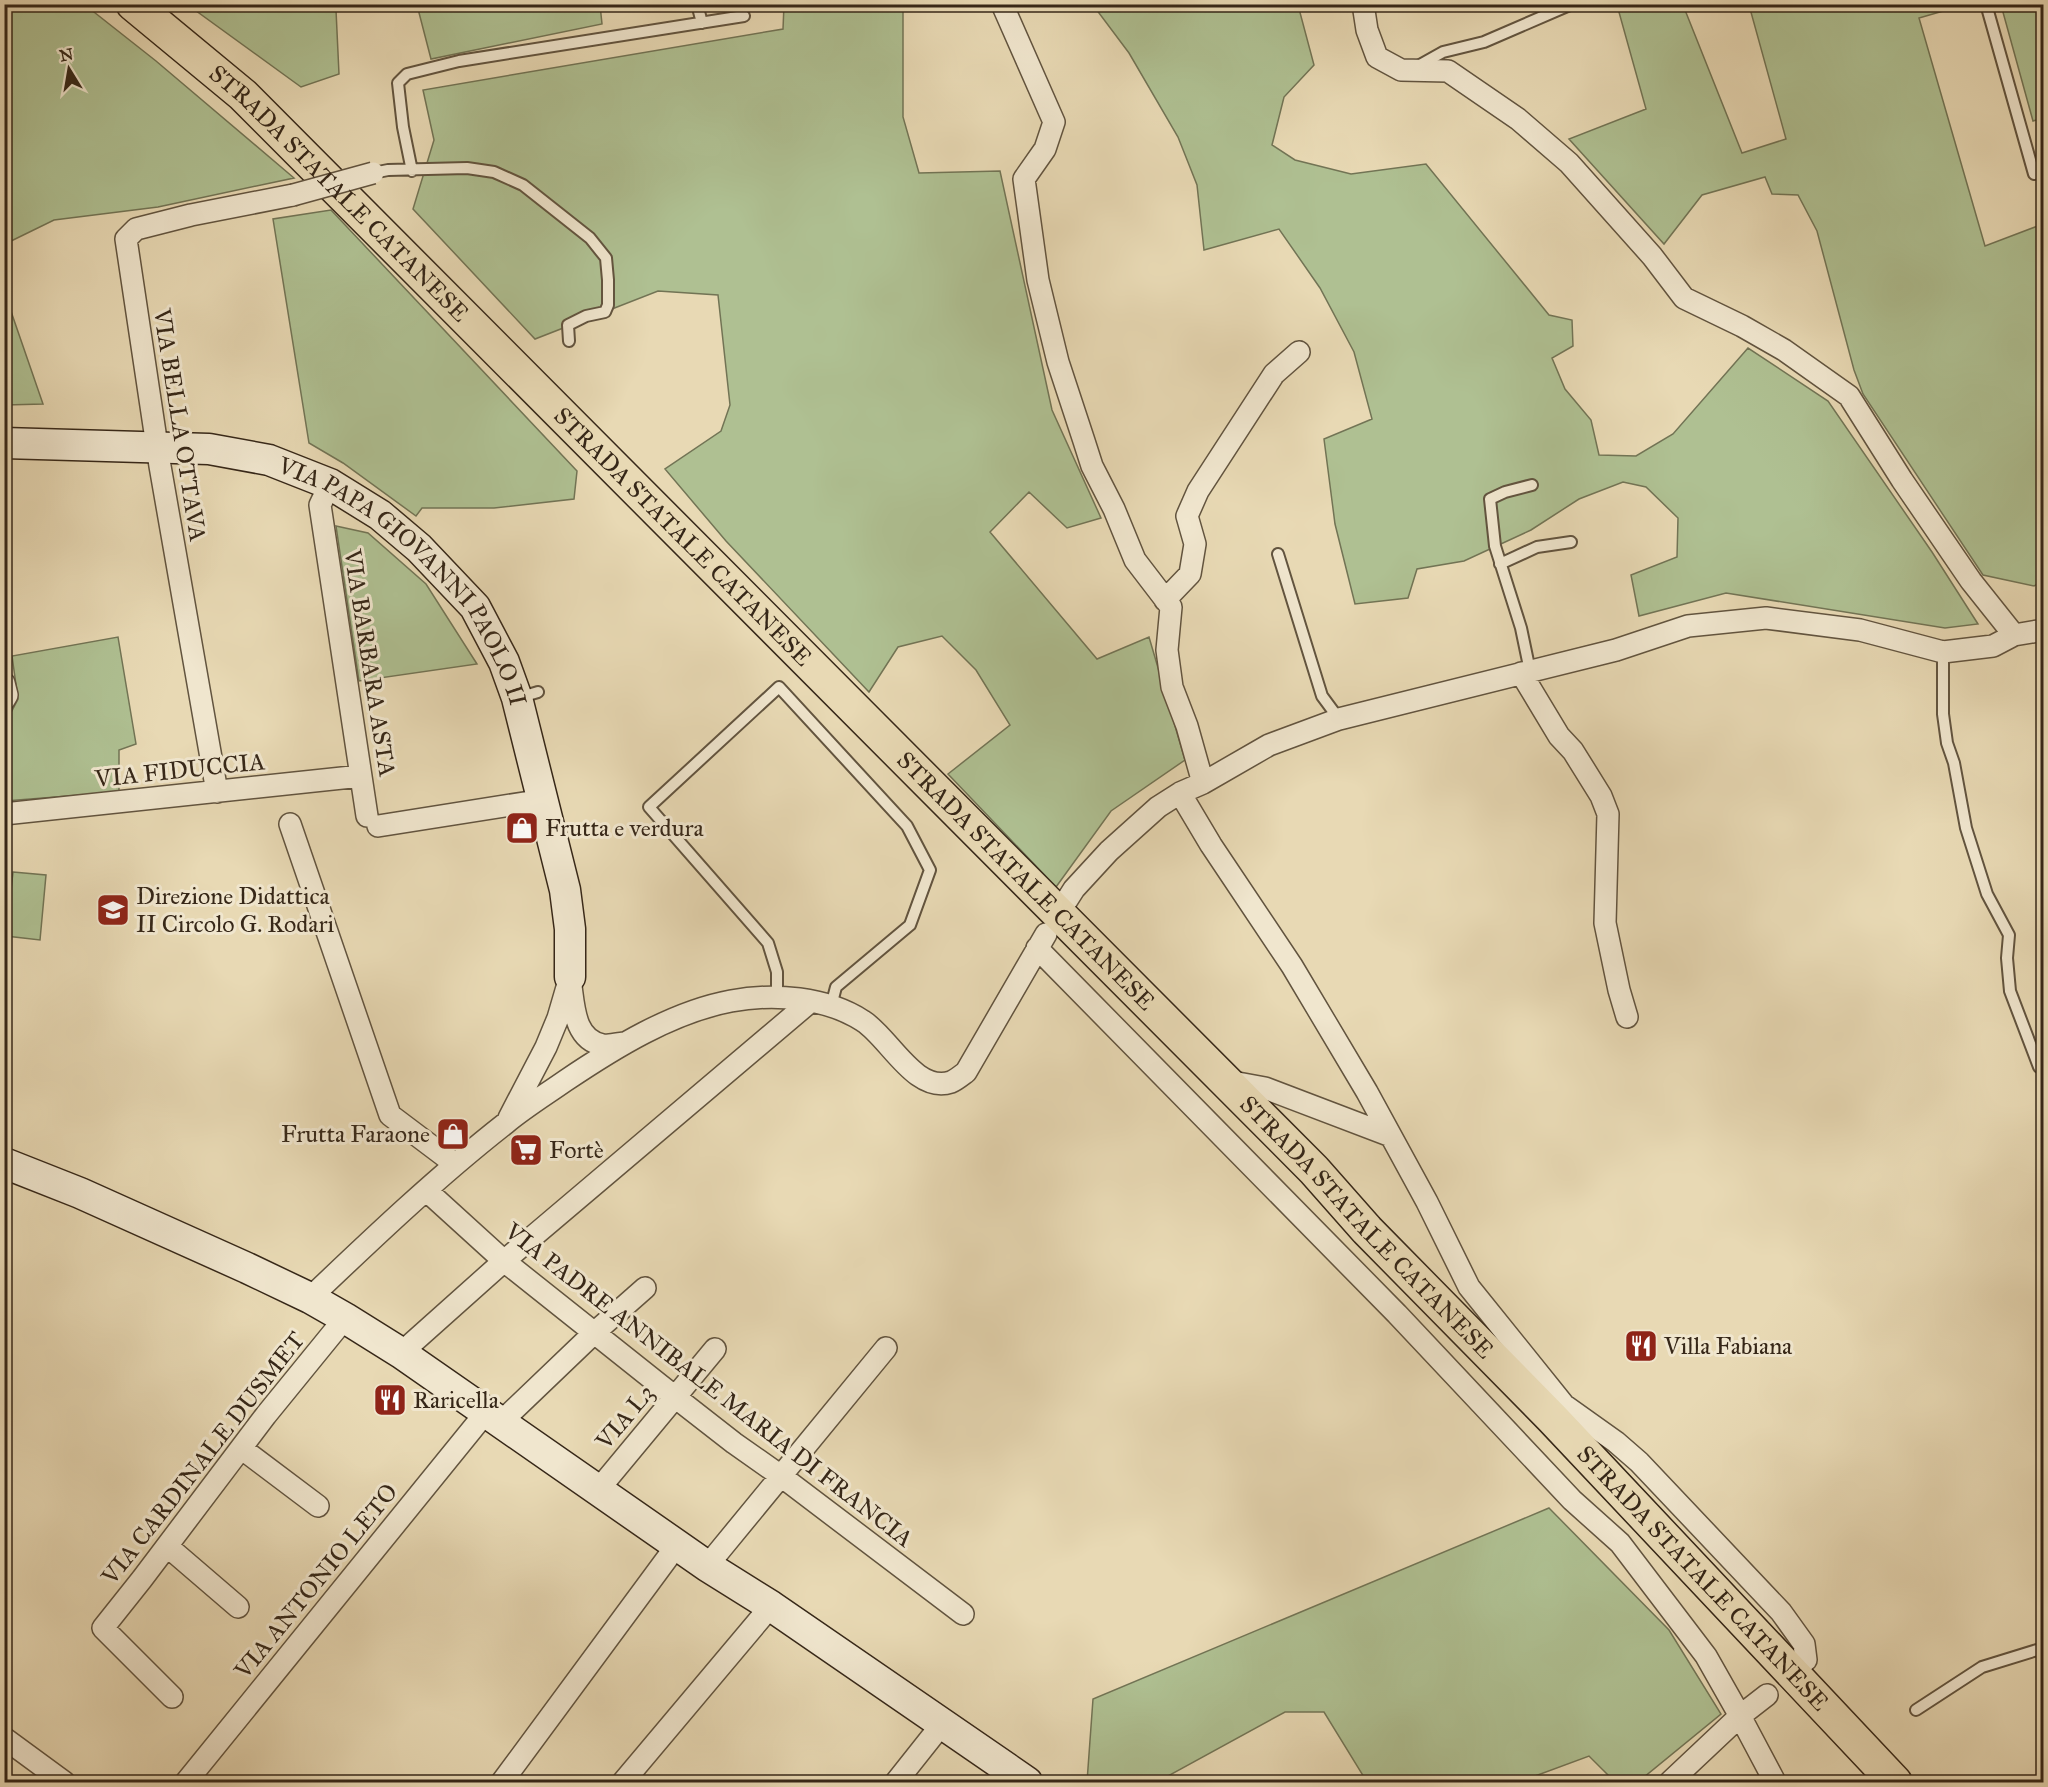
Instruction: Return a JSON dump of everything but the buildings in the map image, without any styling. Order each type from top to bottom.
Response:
[{"type":"main road","name":"STRADA STATALE CATANESE","points":[[133,4],[243,95],[1314,1170],[1367,1230],[1552,1418],[1895,1782]]},
{"type":"main road","name":"VIA PAPA GIOVANNI PAOLO II","points":[[4,443],[209,449],[269,460],[330,484],[380,515],[419,548],[475,607],[504,662],[528,695],[543,800],[565,890],[570,929],[570,977]]},
{"type":"main road","points":[[4,1163],[80,1193],[310,1298],[345,1318],[401,1353],[707,1566],[771,1606],[1027,1782]]},
{"type":"street","points":[[1002,4],[1054,122],[1045,149],[1024,179],[1038,280],[1058,362],[1092,466],[1114,509],[1135,560],[1171,607],[1167,650],[1172,687],[1203,783]]},
{"type":"street","points":[[1363,4],[1367,30],[1377,57],[1401,70],[1448,70],[1518,118],[1569,163],[1652,256],[1684,298],[1742,326],[1784,350],[1849,396],[1902,480],[1971,581],[2014,635]]},
{"type":"street","name":"VIA BELLA OTTAVA","points":[[217,792],[157,447],[126,239],[136,228],[294,195],[373,173]]},
{"type":"street","points":[[1166,600],[1190,574],[1195,544],[1187,516],[1198,491],[1274,374],[1299,352]]},
{"type":"street","name":"VIA BARBARA ASTA","points":[[330,484],[320,505],[361,776],[372,821],[543,800]]},
{"type":"street","points":[[1067,900],[1074,889],[1109,851],[1158,807],[1269,745],[1339,720],[1616,650],[1688,626],[1766,618],[1860,630],[1943,652],[1993,646],[2014,635],[2043,630]]},
{"type":"street","points":[[1525,672],[1559,736],[1572,751],[1601,796],[1608,814],[1605,923],[1618,990],[1627,1017]]},
{"type":"street","points":[[4,683],[7,695],[4,700]]},
{"type":"street","name":"VIA FIDUCCIA","points":[[4,814],[361,776]]},
{"type":"street","points":[[1180,793],[1211,845],[1292,966],[1367,1092],[1469,1287],[1564,1405],[1616,1442],[1676,1498],[1701,1528],[1781,1612],[1804,1644],[1806,1660]]},
{"type":"street","points":[[290,825],[390,1115],[455,1164]]},
{"type":"street","points":[[310,1298],[396,1216],[455,1164],[507,1122],[623,1044],[702,1008],[732,1001],[777,998],[821,1003],[863,1021],[876,1030],[913,1072],[924,1080],[936,1084],[952,1082],[966,1072],[1041,941],[1398,1314],[1572,1500],[1620,1544],[1706,1656],[1775,1782]]},
{"type":"street","points":[[507,1122],[554,1027],[570,977]]},
{"type":"street","points":[[570,977],[574,1015],[582,1032],[584,1056],[580,1071]]},
{"type":"street","points":[[401,1353],[504,1261],[821,1003]]},
{"type":"street","points":[[554,1027],[568,1025],[603,1045],[623,1044]]},
{"type":"street","points":[[1224,1080],[1265,1088],[1390,1136]]},
{"type":"street","name":"VIA PADRE ANNIBALE MARIA DI FRANCIA","points":[[427,1191],[504,1261],[675,1397],[963,1614]]},
{"type":"street","name":"VIA ANTONIO LETO","points":[[186,1782],[494,1417],[645,1288]]},
{"type":"street","points":[[1398,1314],[1423,1288]]},
{"type":"street","name":"VIA CARDINALE DUSMET","points":[[172,1697],[103,1628],[241,1448],[345,1318]]},
{"type":"street","points":[[707,1566],[886,1348]]},
{"type":"street","name":"VIA L3","points":[[598,1490],[715,1349]]},
{"type":"street","points":[[241,1448],[318,1506]]},
{"type":"street","points":[[502,1782],[677,1545]]},
{"type":"street","points":[[167,1546],[238,1607]]},
{"type":"street","points":[[624,1782],[771,1606]]},
{"type":"street","points":[[1670,1782],[1740,1716],[1767,1695]]},
{"type":"street","points":[[896,1782],[942,1724]]},
{"type":"street","points":[[4,1738],[64,1782]]},
{"type":"lane","points":[[697,4],[702,23]]},
{"type":"lane","points":[[1410,70],[1443,52],[1484,42],[1572,4]]},
{"type":"lane","points":[[1986,4],[2034,174]]},
{"type":"lane","points":[[412,171],[403,127],[398,83],[407,74],[459,61],[517,51],[744,16]]},
{"type":"lane","points":[[373,173],[388,170],[467,168],[494,171],[523,185],[591,238],[606,258],[608,305],[605,312],[586,316],[568,325],[569,340]]},
{"type":"lane","points":[[1525,672],[1521,628],[1495,546],[1490,500],[1504,492],[1532,485]]},
{"type":"lane","points":[[1500,564],[1537,547],[1571,542]]},
{"type":"lane","points":[[1278,554],[1322,696],[1339,720]]},
{"type":"lane","points":[[1943,652],[1944,724],[1966,828],[1987,894],[2009,935],[2007,958],[2010,991],[2040,1067]]},
{"type":"lane","points":[[777,998],[777,972],[768,943],[649,807],[779,687],[907,826],[930,870],[910,925],[836,987],[821,1003]]},
{"type":"lane","points":[[1916,1710],[1982,1667],[2043,1650]]},
{"type":"green space","points":[[5,4],[85,5],[156,61],[294,178],[158,207],[54,220],[5,244]]},
{"type":"green space","points":[[188,5],[361,5],[336,10],[339,74],[301,87]]},
{"type":"green space","points":[[417,5],[600,5],[602,24],[431,59]]},
{"type":"green space","points":[[784,5],[903,5],[903,117],[919,173],[1000,171],[1052,410],[1101,518],[1067,528],[1029,492],[990,532],[1097,659],[1149,637],[1185,760],[1111,811],[1056,887],[948,774],[1010,725],[976,670],[942,636],[898,647],[869,692],[726,541],[665,469],[721,431],[730,405],[718,295],[658,291],[535,339],[413,209],[434,140],[423,90],[783,29]]},
{"type":"green space","points":[[1093,5],[1298,5],[1314,65],[1284,97],[1272,145],[1295,160],[1351,174],[1426,164],[1549,315],[1572,320],[1573,346],[1552,358],[1565,389],[1591,420],[1599,455],[1636,456],[1673,434],[1748,348],[1828,401],[1932,552],[1978,624],[1945,628],[1726,593],[1639,616],[1631,575],[1677,557],[1678,518],[1646,487],[1623,482],[1579,499],[1531,530],[1464,561],[1417,569],[1408,598],[1355,604],[1335,524],[1324,439],[1372,419],[1354,352],[1320,288],[1279,229],[1204,250],[1197,185],[1178,137],[1129,53]]},
{"type":"green space","points":[[1617,5],[1683,5],[1742,153],[1786,139],[1749,5],[1964,5],[1919,18],[1985,246],[2043,224],[2043,580],[2034,586],[1983,575],[1863,394],[1854,370],[1817,231],[1798,195],[1772,194],[1765,177],[1702,195],[1664,244],[1569,139],[1646,109]]},
{"type":"green space","points":[[2001,5],[2043,5],[2043,118],[2033,121]]},
{"type":"green space","points":[[331,210],[577,471],[574,499],[494,508],[422,508],[416,516],[343,463],[309,443],[273,219]]},
{"type":"green space","points":[[4,257],[5,294],[43,404],[5,405]]},
{"type":"green space","points":[[336,526],[368,533],[426,584],[477,664],[359,681]]},
{"type":"green space","points":[[118,637],[136,744],[119,750],[119,792],[5,801],[4,726],[18,699],[12,656]]},
{"type":"green space","points":[[13,872],[46,875],[40,940],[6,936]]},
{"type":"green space","points":[[1549,1508],[1669,1630],[1721,1714],[1638,1782],[1615,1782],[1589,1756],[1519,1782],[1367,1782],[1324,1712],[1285,1712],[1157,1782],[1087,1782],[1093,1699]]},
{"type":"place","name":"Frutta e verdura","points":[[522,828]]},
{"type":"place","name":"Direzione Didattica II Circolo G. Rodari","points":[[113,910]]},
{"type":"place","name":"Frutta Faraone","points":[[453,1134]]},
{"type":"place","name":"Fortè","points":[[526,1150]]},
{"type":"place","name":"Villa Fabiana","points":[[1641,1346]]},
{"type":"place","name":"Raricella","points":[[390,1400]]}]
